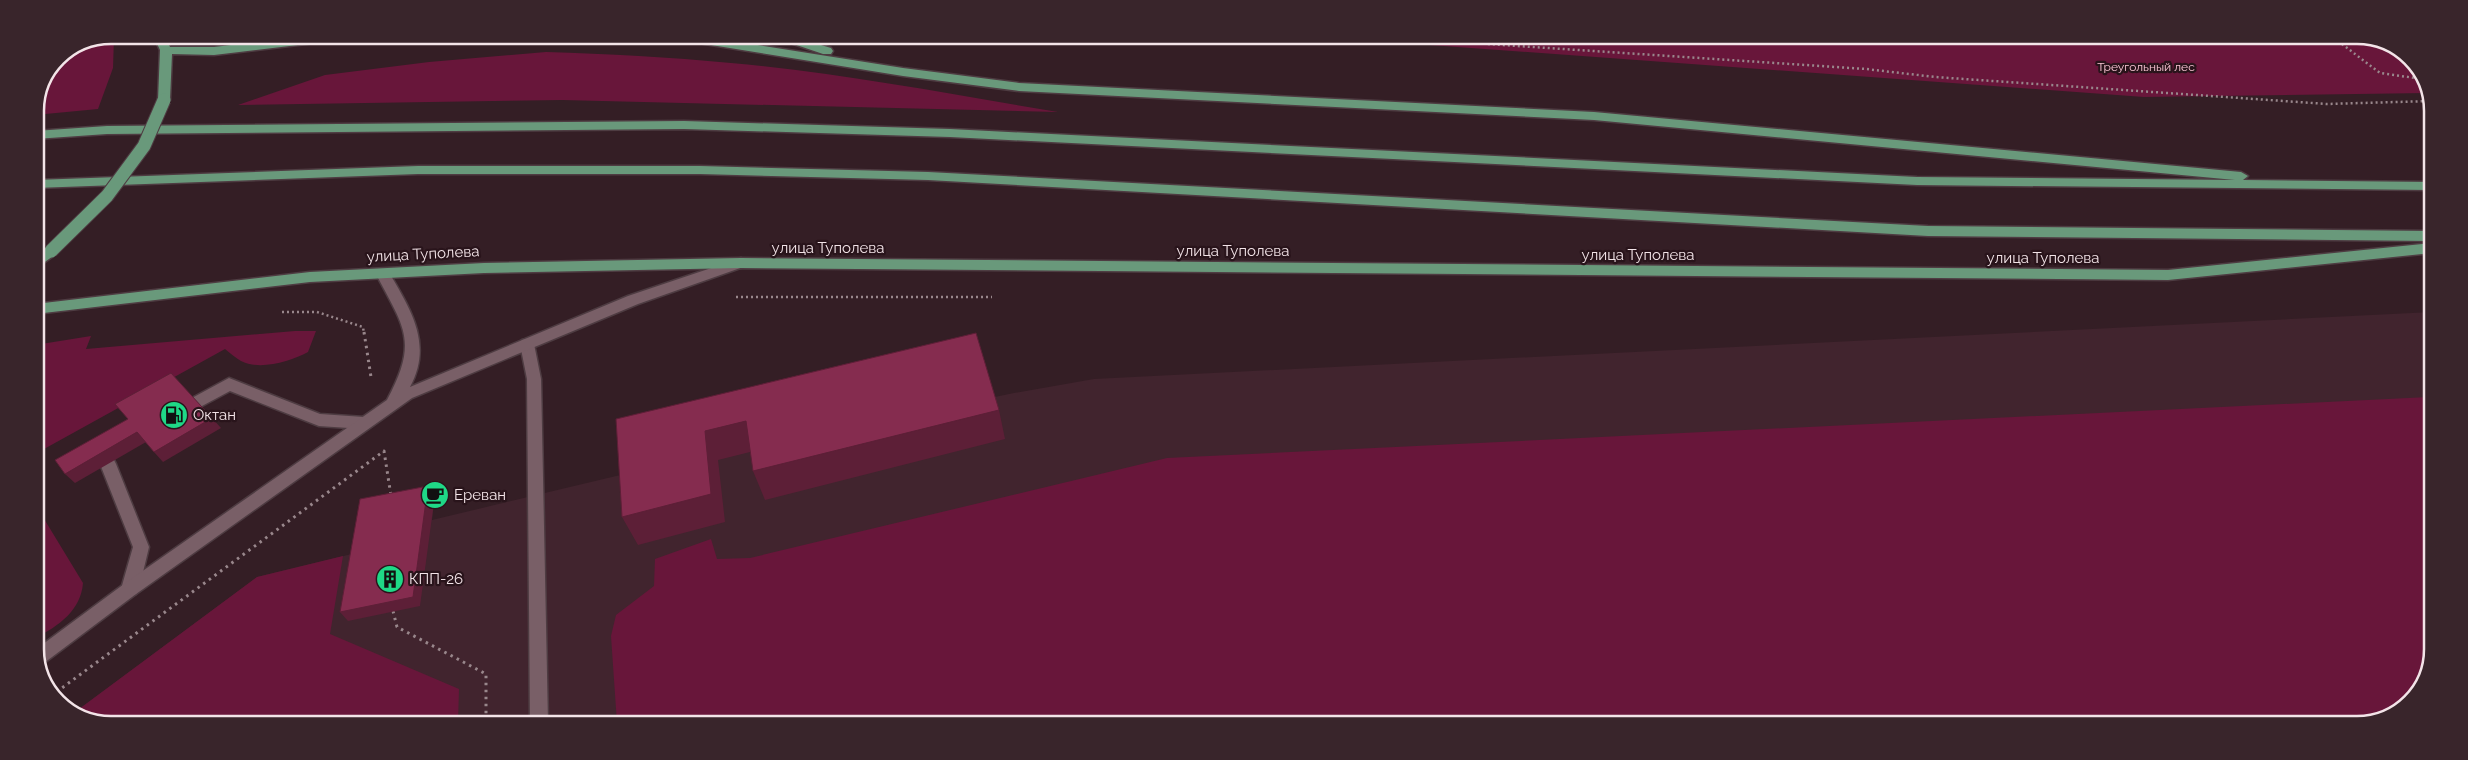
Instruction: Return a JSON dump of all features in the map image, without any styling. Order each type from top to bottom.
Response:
[{"type":"main road","points":[[44,257],[107,196],[144,146],[164,100],[166,50],[163,44]]},
{"type":"main road","points":[[166,50],[214,51],[273,44]]},
{"type":"main road","points":[[730,44],[903,72],[1019,87],[1594,116],[2354,186]]},
{"type":"main road","points":[[807,44],[903,72]]},
{"type":"main road","points":[[44,134],[107,130],[684,125],[950,133],[1917,181],[2424,186]]},
{"type":"main road","name":"улица Туполева","points":[[44,184],[418,170],[700,170],[928,176],[1928,231],[2424,236]]},
{"type":"main road","name":"улица Туполева","points":[[44,308],[82,302],[300,278],[494,267],[742,264],[2168,275],[2424,249]]},
{"type":"street","points":[[44,652],[58,644],[130,589],[407,394],[633,300],[742,264]]},
{"type":"street","points":[[382,272],[416,344],[413,366],[392,404]]},
{"type":"street","points":[[527,344],[534,379],[539,716]]},
{"type":"street","points":[[197,402],[230,384],[319,420],[364,423]]},
{"type":"street","points":[[108,464],[141,548],[130,589]]},
{"type":"path","points":[[1487,44],[1866,69],[1936,78],[2318,104],[2423,101]]},
{"type":"path","points":[[2342,44],[2380,73],[2415,78]]},
{"type":"path","points":[[274,312],[317,312],[363,327],[392,504]]},
{"type":"path","points":[[58,691],[384,451]]},
{"type":"path","points":[[393,611],[397,627],[486,674],[486,716]]},
{"type":"shaded area","points":[[2424,312],[2424,658],[2417,679],[2405,697],[2379,713],[2357,716],[102,716],[80,708],[257,577],[360,552],[435,495],[432,520],[633,472],[1014,393],[1094,379]]},
{"type":"green space","points":[[114,44],[113,68],[98,109],[44,114],[45,98],[49,85],[63,63],[85,49],[98,45]]},
{"type":"green space","name":"Треугольный лес","points":[[1416,44],[2366,44],[2383,49],[2398,58],[2413,74],[2422,93],[2144,97]]},
{"type":"green space","points":[[546,52],[662,57],[772,67],[1058,112],[562,100],[238,105],[325,75],[429,62]]},
{"type":"green space","points":[[295,331],[316,331],[308,352],[275,364],[249,364],[241,361],[225,349],[44,449],[44,344],[91,336],[86,349]]},
{"type":"green space","points":[[2424,397],[2424,658],[2417,679],[2405,697],[2379,713],[2357,716],[617,716],[611,636],[616,615],[654,586],[655,559],[711,539],[717,559],[750,558],[1167,458]]},
{"type":"green space","points":[[44,519],[83,583],[78,601],[73,609],[44,633]]},
{"type":"green space","points":[[343,556],[330,634],[459,689],[458,716],[102,716],[80,708],[257,577]]},
{"type":"building","points":[[976,333],[999,410],[753,471],[746,421],[705,431],[711,494],[622,517],[616,419]]},
{"type":"building","points":[[171,373],[212,418],[154,452],[137,432],[65,474],[55,460],[128,419],[115,404]]},
{"type":"building","name":"КПП-26","points":[[428,486],[413,597],[340,612],[360,499]]},
{"type":"place","name":"Октан","points":[[174,415]]},
{"type":"place","name":"Ереван","points":[[435,495]]},
{"type":"place","name":"КПП-26","points":[[390,579]]}]
